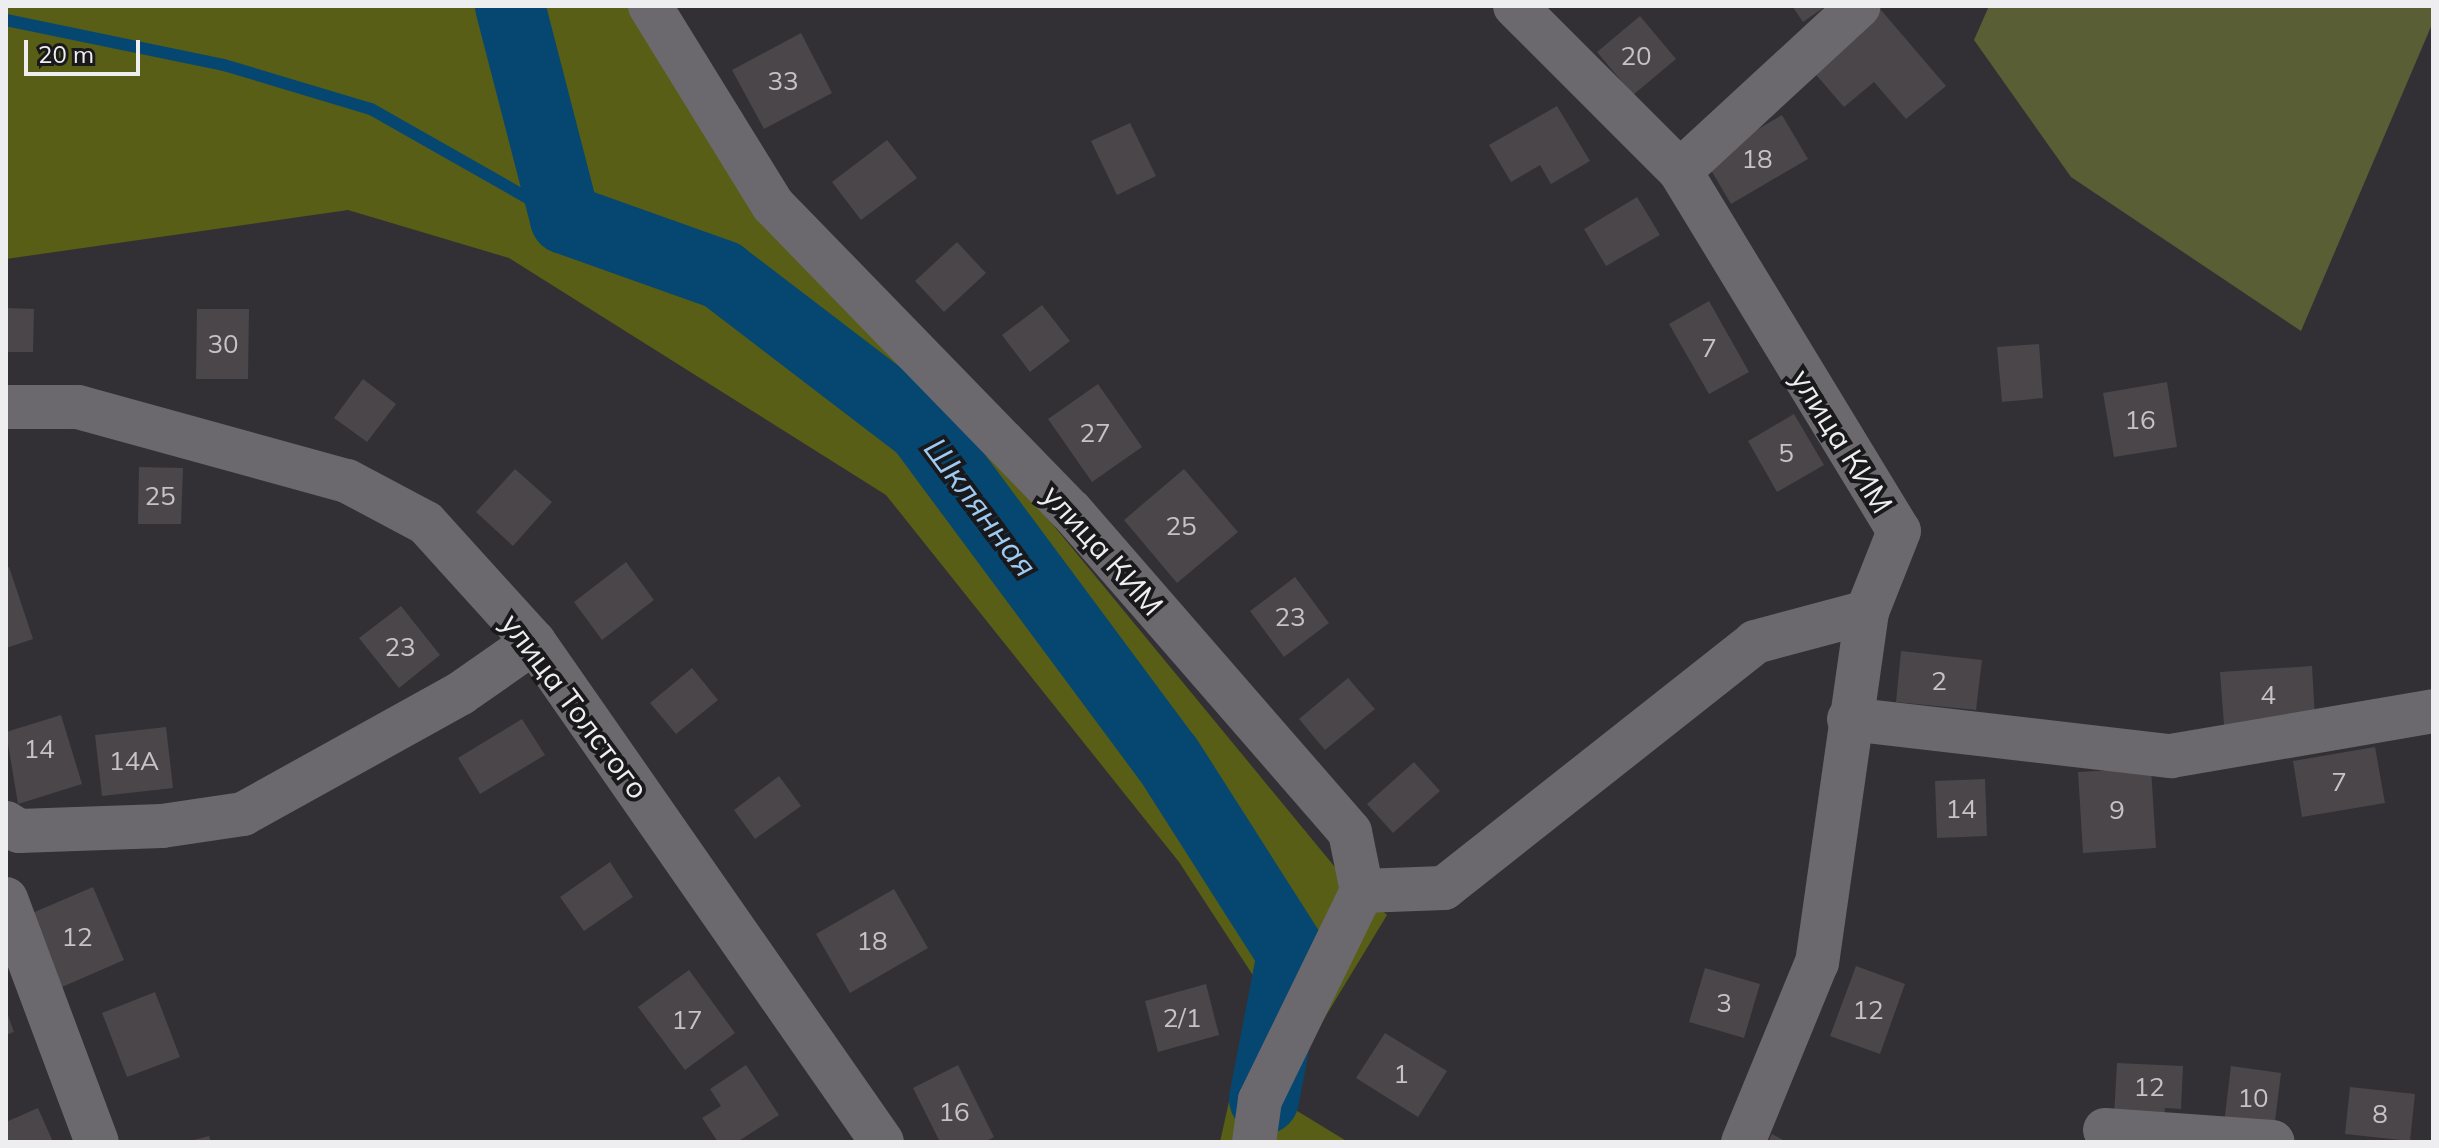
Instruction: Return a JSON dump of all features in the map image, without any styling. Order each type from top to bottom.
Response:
[{"type":"street","name":"улица КИМ","points":[[650,6],[773,205],[1071,511],[1350,832],[1362,891]]},
{"type":"street","name":"улица КИМ","points":[[1515,6],[1680,171],[1899,531],[1867,612],[1849,719],[1817,962],[1743,1142]]},
{"type":"street","points":[[1680,171],[1859,6]]},
{"type":"street","name":"улица Толстого","points":[[6,407],[78,407],[347,481],[426,523],[534,642],[882,1142]]},
{"type":"street","points":[[1254,1142],[1260,1100],[1362,891],[1444,888],[1755,642],[1867,612]]},
{"type":"street","points":[[6,823],[19,831],[162,826],[243,814],[461,693],[534,642]]},
{"type":"street","points":[[1849,719],[2171,756],[2433,711]]},
{"type":"street","points":[[6,899],[97,1142]]},
{"type":"street","points":[[2105,1130],[2273,1142]]},
{"type":"green space","points":[[6,6],[635,6],[732,135],[1339,872],[1387,915],[1276,1098],[1348,1142],[1220,1142],[1256,980],[1179,862],[886,495],[509,258],[348,210],[6,259]]},
{"type":"green space","points":[[1989,6],[2433,6],[2433,22],[2301,331],[2071,177],[1974,40]]},
{"type":"building","points":[[1792,6],[1826,6],[1803,22]]},
{"type":"building","points":[[1881,10],[1946,86],[1906,119],[1874,82],[1844,107],[1811,69]]},
{"type":"building","points":[[1640,16],[1676,59],[1633,95],[1597,52]]},
{"type":"building","points":[[801,33],[832,93],[764,129],[732,70]]},
{"type":"building","points":[[1557,106],[1590,161],[1551,184],[1540,165],[1511,182],[1489,145]]},
{"type":"building","points":[[1782,115],[1808,159],[1731,204],[1705,160]]},
{"type":"building","points":[[1130,123],[1156,176],[1117,195],[1091,141]]},
{"type":"building","points":[[887,140],[917,178],[861,220],[832,182]]},
{"type":"building","points":[[1637,197],[1660,235],[1606,266],[1584,229]]},
{"type":"building","points":[[957,242],[986,273],[944,312],[915,281]]},
{"type":"building","points":[[1709,301],[1749,372],[1709,394],[1669,324]]},
{"type":"building","points":[[1042,305],[1070,341],[1030,372],[1002,335]]},
{"type":"building","points":[[6,308],[34,309],[33,352],[6,352]]},
{"type":"building","points":[[197,309],[249,309],[248,379],[196,379]]},
{"type":"building","points":[[2039,344],[2043,398],[2002,402],[1997,347]]},
{"type":"building","points":[[363,379],[396,404],[367,442],[334,418]]},
{"type":"building","points":[[2167,382],[2177,447],[2114,457],[2103,393]]},
{"type":"building","points":[[1098,384],[1142,447],[1092,482],[1048,419]]},
{"type":"building","points":[[1794,414],[1824,465],[1777,492],[1748,441]]},
{"type":"building","points":[[139,467],[183,468],[181,524],[138,524]]},
{"type":"building","points":[[515,469],[552,502],[513,546],[476,512]]},
{"type":"building","points":[[1184,469],[1238,532],[1177,583],[1124,520]]},
{"type":"building","points":[[626,562],[654,600],[602,640],[574,602]]},
{"type":"building","points":[[9,567],[33,639],[6,648],[6,568]]},
{"type":"building","points":[[1295,577],[1329,623],[1284,657],[1250,611]]},
{"type":"building","points":[[401,606],[440,655],[399,688],[359,638]]},
{"type":"building","points":[[1901,651],[1982,660],[1976,710],[1896,702]]},
{"type":"building","points":[[2312,666],[2315,718],[2224,725],[2220,672]]},
{"type":"building","points":[[692,668],[718,700],[676,734],[650,703]]},
{"type":"building","points":[[1348,678],[1375,709],[1325,750],[1299,719]]},
{"type":"building","points":[[61,715],[82,784],[18,804],[6,732]]},
{"type":"building","points":[[522,719],[545,755],[480,794],[458,758]]},
{"type":"building","points":[[166,727],[173,788],[102,796],[95,735]]},
{"type":"building","points":[[2375,747],[2385,803],[2302,817],[2293,761]]},
{"type":"building","points":[[1414,762],[1440,791],[1393,833],[1367,804]]},
{"type":"building","points":[[2151,768],[2156,848],[2083,853],[2078,772]]},
{"type":"building","points":[[779,776],[801,806],[755,839],[734,810]]},
{"type":"building","points":[[1985,779],[1987,836],[1937,838],[1935,781]]},
{"type":"building","points":[[610,862],[633,897],[584,931],[560,897]]},
{"type":"building","points":[[93,887],[124,960],[62,987],[30,914]]},
{"type":"building","points":[[894,889],[928,948],[850,993],[816,934]]},
{"type":"building","points":[[1856,966],[1905,984],[1880,1054],[1830,1036]]},
{"type":"building","points":[[1705,968],[1760,984],[1744,1038],[1689,1022]]},
{"type":"building","points":[[689,970],[735,1033],[685,1070],[638,1007]]},
{"type":"building","points":[[1206,984],[1219,1035],[1158,1052],[1145,1001]]},
{"type":"building","points":[[155,992],[180,1057],[127,1077],[102,1013]]},
{"type":"building","points":[[6,1010],[14,1032],[6,1035]]},
{"type":"building","points":[[1385,1033],[1447,1071],[1418,1117],[1356,1078]]},
{"type":"building","points":[[2117,1063],[2183,1066],[2181,1109],[2165,1108],[2164,1118],[2114,1115]]},
{"type":"building","points":[[746,1065],[779,1115],[737,1142],[718,1142],[702,1118],[721,1106],[710,1089]]},
{"type":"building","points":[[958,1065],[994,1137],[985,1142],[940,1142],[913,1088]]},
{"type":"building","points":[[2231,1066],[2281,1073],[2274,1129],[2224,1123]]},
{"type":"building","points":[[2350,1087],[2415,1094],[2410,1141],[2345,1134]]},
{"type":"building","points":[[38,1108],[53,1142],[6,1142],[6,1122]]},
{"type":"building","points":[[1772,1134],[1787,1142],[1768,1142]]},
{"type":"building","points":[[209,1136],[211,1142],[190,1141]]},
{"type":"waterway","name":"Шклянная","points":[[510,6],[565,219],[722,275],[921,427],[1168,759],[1292,954],[1264,1099]]},
{"type":"waterway","points":[[6,20],[224,65],[371,109],[565,219]]}]
